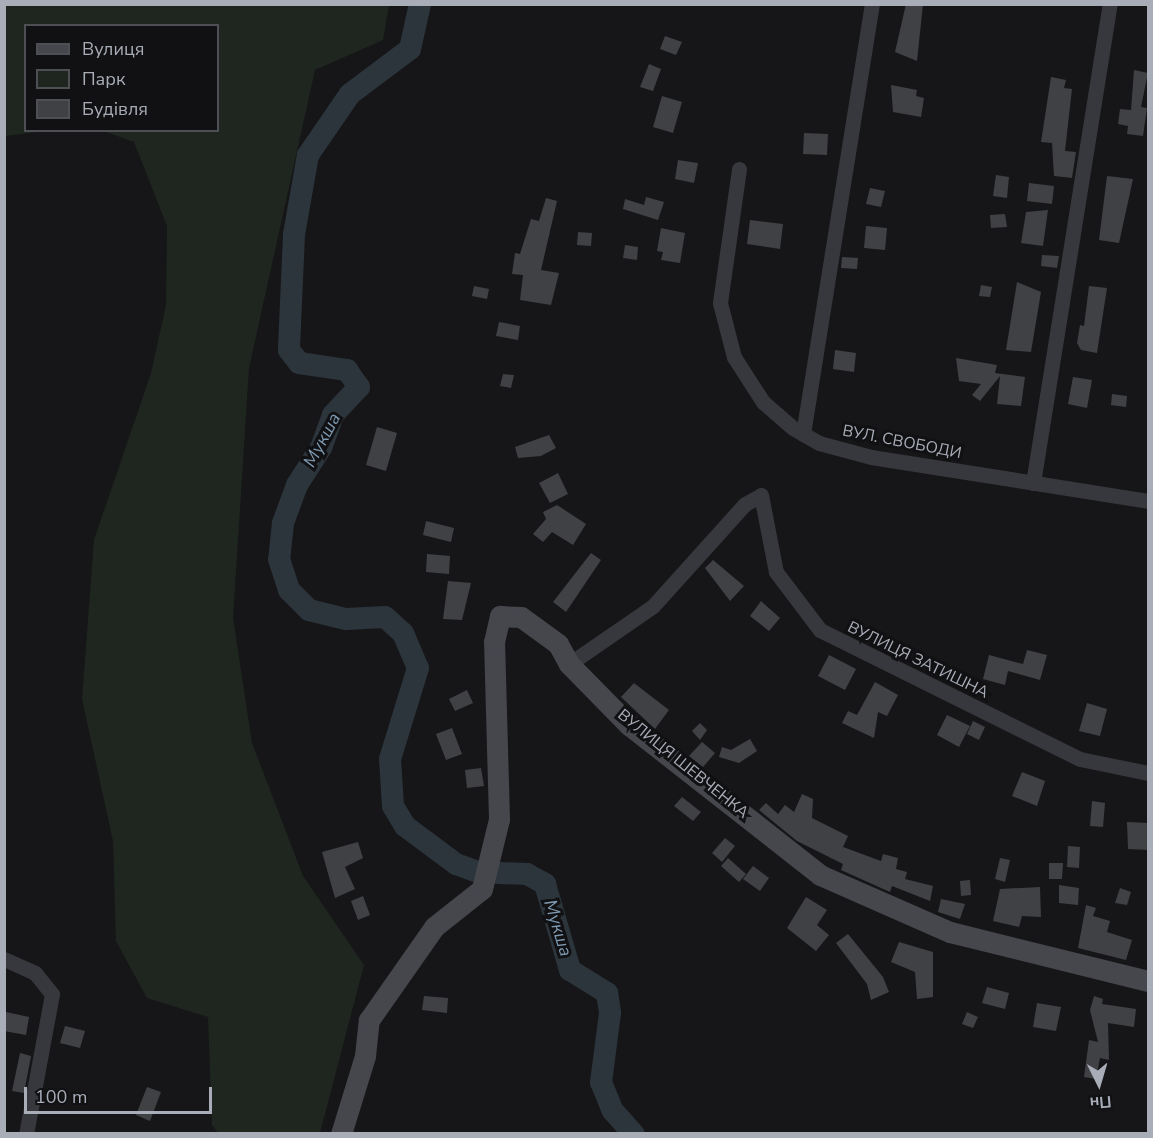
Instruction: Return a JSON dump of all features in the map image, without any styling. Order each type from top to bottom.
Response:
[{"type":"street","points":[[803,434],[872,4]]},
{"type":"street","points":[[1033,483],[1110,4]]},
{"type":"street","name":"ВУЛ. СВОБОДИ","points":[[739,169],[720,303],[734,357],[763,402],[803,434],[871,457],[1149,501]]},
{"type":"street","name":"ВУЛИЦЯ ЗАТИШНА","points":[[569,664],[653,606],[745,504],[761,495],[776,572],[820,630],[1080,759],[1149,773]]},
{"type":"street","name":"ВУЛИЦЯ ШЕВЧЕНКА","points":[[341,1134],[365,1056],[369,1020],[434,927],[482,889],[499,819],[494,642],[500,616],[521,617],[558,644],[569,664],[630,725],[820,875],[950,932],[1149,981]]},
{"type":"street","points":[[4,959],[34,973],[52,994],[26,1134]]},
{"type":"green space","points":[[4,5],[389,5],[383,40],[315,70],[249,368],[233,618],[252,743],[303,876],[364,965],[320,1133],[218,1133],[212,1125],[208,1017],[147,998],[116,941],[113,841],[82,699],[94,540],[151,373],[166,305],[167,226],[134,142],[106,132],[219,132],[219,24],[24,24],[24,132],[37,132],[5,136]]},
{"type":"building","points":[[906,4],[923,4],[917,61],[895,52]]},
{"type":"building","points":[[665,36],[682,42],[676,55],[660,49]]},
{"type":"building","points":[[649,64],[661,69],[653,91],[640,87]]},
{"type":"building","points":[[1134,70],[1148,73],[1141,107],[1147,108],[1143,136],[1127,134],[1128,126],[1118,124],[1120,109],[1131,110]]},
{"type":"building","points":[[1051,77],[1066,80],[1064,88],[1072,89],[1065,151],[1076,152],[1072,178],[1054,176],[1052,143],[1041,142]]},
{"type":"building","points":[[891,85],[917,90],[916,96],[924,98],[921,117],[893,112]]},
{"type":"building","points":[[662,96],[682,102],[673,133],[653,127]]},
{"type":"building","points":[[804,133],[828,134],[827,155],[803,154]]},
{"type":"building","points":[[678,160],[698,163],[694,183],[675,179]]},
{"type":"building","points":[[996,175],[1009,177],[1007,198],[993,196]]},
{"type":"building","points":[[1107,176],[1133,179],[1119,243],[1099,240]]},
{"type":"building","points":[[1029,183],[1054,186],[1052,204],[1027,201]]},
{"type":"building","points":[[870,188],[885,191],[881,207],[866,204]]},
{"type":"building","points":[[646,197],[664,202],[658,220],[623,209],[625,199],[644,205]]},
{"type":"building","points":[[546,198],[557,201],[541,270],[559,273],[551,305],[520,300],[523,275],[512,274],[515,253],[520,254],[531,219],[539,221]]},
{"type":"building","points":[[1048,210],[1043,246],[1021,243],[1026,212]]},
{"type":"building","points":[[1005,214],[1007,227],[991,228],[990,215]]},
{"type":"building","points":[[750,220],[783,224],[780,249],[747,244]]},
{"type":"building","points":[[866,226],[887,228],[885,250],[864,248]]},
{"type":"building","points":[[661,228],[685,233],[680,263],[661,260],[663,252],[657,251]]},
{"type":"building","points":[[578,232],[592,233],[591,246],[577,245]]},
{"type":"building","points":[[625,245],[638,247],[637,260],[623,258]]},
{"type":"building","points":[[1042,255],[1059,256],[1057,268],[1041,266]]},
{"type":"building","points":[[842,257],[858,258],[857,269],[841,268]]},
{"type":"building","points":[[1017,282],[1041,292],[1031,352],[1006,350]]},
{"type":"building","points":[[981,285],[992,287],[990,297],[979,296]]},
{"type":"building","points":[[474,286],[489,289],[487,299],[472,296]]},
{"type":"building","points":[[1089,286],[1107,288],[1097,353],[1081,350],[1077,343],[1080,325],[1084,326]]},
{"type":"building","points":[[499,322],[520,326],[518,340],[496,336]]},
{"type":"building","points":[[835,350],[856,353],[854,372],[833,369]]},
{"type":"building","points":[[956,358],[997,365],[995,373],[1025,377],[1021,406],[997,404],[1000,376],[980,401],[972,395],[981,384],[959,381]]},
{"type":"building","points":[[503,374],[514,375],[511,388],[500,386]]},
{"type":"building","points":[[1073,377],[1092,380],[1087,408],[1068,404]]},
{"type":"building","points":[[1112,394],[1127,396],[1126,407],[1111,405]]},
{"type":"building","points":[[377,427],[397,433],[386,471],[366,465]]},
{"type":"building","points":[[549,435],[556,448],[541,456],[518,458],[515,447]]},
{"type":"building","points":[[558,473],[568,494],[550,503],[539,483]]},
{"type":"building","points":[[557,505],[586,524],[573,545],[552,532],[543,542],[533,534],[546,519],[543,512]]},
{"type":"building","points":[[426,521],[454,528],[451,542],[423,535]]},
{"type":"building","points":[[591,553],[601,560],[566,612],[553,602]]},
{"type":"building","points":[[427,554],[450,556],[449,574],[426,572]]},
{"type":"building","points":[[713,560],[744,586],[730,601],[705,568]]},
{"type":"building","points":[[448,581],[471,583],[462,620],[443,619]]},
{"type":"building","points":[[761,601],[780,618],[769,631],[750,616]]},
{"type":"building","points":[[1027,650],[1047,655],[1040,680],[1008,671],[1005,685],[983,679],[989,655],[1023,664]]},
{"type":"building","points":[[829,655],[856,669],[845,690],[818,676]]},
{"type":"building","points":[[875,682],[898,695],[887,716],[878,712],[874,738],[842,723],[848,711],[857,715]]},
{"type":"building","points":[[634,683],[669,710],[655,729],[621,697]]},
{"type":"building","points":[[467,690],[473,703],[455,711],[449,699]]},
{"type":"building","points":[[1087,703],[1107,709],[1100,736],[1079,731]]},
{"type":"building","points":[[947,715],[970,726],[959,747],[937,735]]},
{"type":"building","points":[[973,721],[985,727],[979,740],[967,734]]},
{"type":"building","points":[[700,723],[707,730],[700,740],[692,731]]},
{"type":"building","points":[[452,728],[462,754],[446,760],[436,734]]},
{"type":"building","points":[[750,739],[757,751],[739,763],[719,757],[722,747],[731,750]]},
{"type":"building","points":[[702,742],[715,753],[703,767],[689,756]]},
{"type":"building","points":[[481,768],[484,786],[467,788],[465,770]]},
{"type":"building","points":[[1022,772],[1045,781],[1037,806],[1012,796]]},
{"type":"building","points":[[802,794],[813,799],[812,818],[848,836],[843,847],[881,861],[883,854],[898,858],[896,869],[907,872],[905,879],[933,886],[930,901],[892,886],[890,892],[841,870],[843,864],[797,841],[759,810],[766,803],[778,814],[785,805],[794,812]]},
{"type":"building","points":[[682,797],[701,812],[693,821],[674,806]]},
{"type":"building","points":[[1092,801],[1105,803],[1103,827],[1090,826]]},
{"type":"building","points":[[1127,822],[1149,823],[1149,850],[1128,849]]},
{"type":"building","points":[[725,838],[735,846],[722,862],[712,853]]},
{"type":"building","points":[[358,842],[363,858],[345,867],[355,889],[335,898],[322,852]]},
{"type":"building","points":[[1068,846],[1080,847],[1079,868],[1067,867]]},
{"type":"building","points":[[728,858],[746,874],[739,882],[721,866]]},
{"type":"building","points":[[1000,858],[1010,860],[1005,882],[995,879]]},
{"type":"building","points":[[1049,863],[1063,863],[1062,879],[1049,879]]},
{"type":"building","points":[[753,866],[769,878],[760,891],[743,879]]},
{"type":"building","points":[[970,880],[971,895],[961,896],[960,881]]},
{"type":"building","points":[[1059,885],[1079,888],[1078,905],[1059,903]]},
{"type":"building","points":[[1040,887],[1041,917],[1022,916],[1019,927],[993,921],[1000,889]]},
{"type":"building","points":[[1120,888],[1131,892],[1127,905],[1115,903]]},
{"type":"building","points":[[363,896],[370,915],[358,920],[351,901]]},
{"type":"building","points":[[806,897],[827,910],[817,925],[829,935],[816,951],[787,928]]},
{"type":"building","points":[[941,899],[965,904],[960,919],[938,912]]},
{"type":"building","points":[[1086,905],[1096,908],[1093,916],[1110,921],[1107,932],[1132,940],[1126,960],[1078,948]]},
{"type":"building","points":[[848,934],[883,977],[889,992],[871,1000],[867,984],[836,943]]},
{"type":"building","points":[[899,942],[933,952],[933,997],[917,999],[915,972],[891,962]]},
{"type":"building","points":[[987,987],[1009,993],[1005,1009],[982,1003]]},
{"type":"building","points":[[424,996],[448,998],[447,1013],[422,1010]]},
{"type":"building","points":[[1094,996],[1103,999],[1102,1004],[1136,1009],[1134,1027],[1108,1023],[1109,1060],[1100,1058],[1096,1079],[1084,1077],[1089,1040],[1098,1042],[1090,1010]]},
{"type":"building","points":[[1037,1003],[1061,1007],[1056,1031],[1033,1027]]},
{"type":"building","points":[[6,1012],[29,1017],[26,1035],[4,1031]]},
{"type":"building","points":[[967,1012],[978,1017],[973,1028],[962,1024]]},
{"type":"building","points":[[65,1026],[85,1031],[80,1048],[60,1043]]},
{"type":"building","points":[[20,1053],[31,1056],[24,1093],[12,1091]]},
{"type":"building","points":[[147,1087],[161,1092],[150,1121],[136,1115]]},
{"type":"waterway","name":"Мукша","points":[[420,4],[410,49],[350,94],[308,155],[294,234],[289,350],[299,363],[347,370],[359,387],[333,415],[322,446],[297,485],[283,523],[279,559],[289,590],[309,610],[346,619],[385,617],[403,633],[418,668],[390,759],[393,806],[405,826],[456,864],[475,871]]},
{"type":"waterway","name":"Мукша","points":[[498,873],[527,874],[545,884],[570,970],[607,993],[610,1013],[601,1082],[613,1111],[634,1134]]}]
